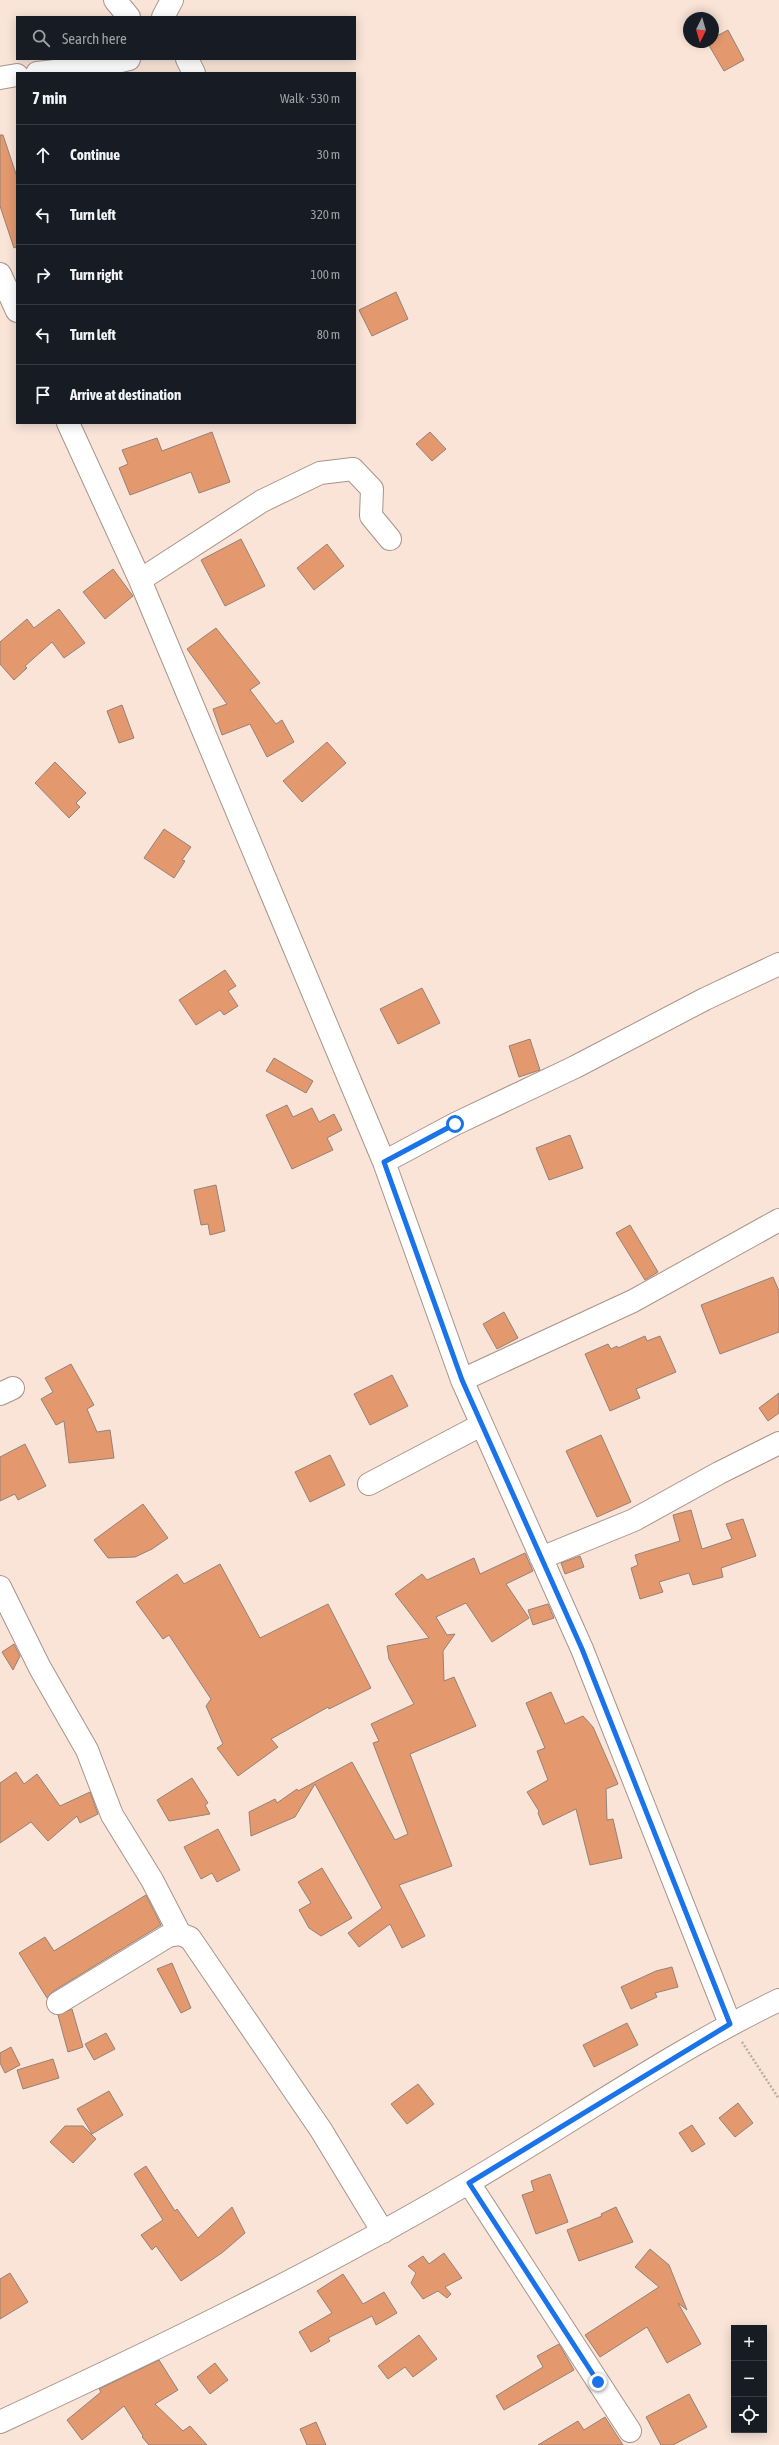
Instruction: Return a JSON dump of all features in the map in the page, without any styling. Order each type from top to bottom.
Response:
[{"type":"street","points":[[115,0],[128,16]]},
{"type":"street","points":[[46,72],[100,66],[125,60]]},
{"type":"street","points":[[188,60],[194,72]]},
{"type":"street","points":[[0,78],[16,75]]},
{"type":"street","points":[[0,274],[16,309]]},
{"type":"street","points":[[68,424],[140,580],[384,1162],[462,1380],[582,1649],[730,2024]]},
{"type":"street","points":[[140,580],[262,501],[320,473],[353,469],[372,489],[371,516],[390,539]]},
{"type":"street","points":[[384,1162],[455,1124],[575,1067],[705,999],[779,964]]},
{"type":"street","points":[[462,1380],[633,1301],[779,1220]]},
{"type":"street","points":[[369,1484],[481,1425]]},
{"type":"street","points":[[541,1558],[634,1520],[719,1473],[779,1443]]},
{"type":"street","points":[[0,1587],[40,1668],[87,1750],[112,1815],[152,1880],[180,1934]]},
{"type":"street","points":[[58,2003],[168,1936],[180,1934],[190,1938],[196,1945],[222,1988],[321,2130],[383,2232]]},
{"type":"street","points":[[0,2422],[162,2347],[383,2232],[469,2183],[730,2024],[779,2000]]},
{"type":"street","points":[[469,2183],[630,2431]]},
{"type":"path","points":[[730,2024],[779,2099]]},
{"type":"building","points":[[728,30],[744,60],[724,71],[711,48],[719,48],[719,35]]},
{"type":"building","points":[[0,135],[3,135],[16,174],[16,247],[14,248],[0,206]]},
{"type":"building","points":[[396,292],[408,319],[372,336],[359,310]]},
{"type":"building","points":[[212,432],[230,482],[199,493],[191,472],[130,495],[119,468],[128,464],[122,450],[157,438],[162,451]]},
{"type":"building","points":[[430,432],[446,449],[432,461],[416,444]]},
{"type":"building","points":[[241,539],[265,586],[225,606],[201,560]]},
{"type":"building","points":[[327,544],[344,566],[314,590],[297,568]]},
{"type":"building","points":[[113,569],[133,596],[105,619],[83,592]]},
{"type":"building","points":[[59,609],[85,643],[64,658],[52,642],[25,666],[27,668],[14,680],[0,664],[0,642],[27,619],[34,628]]},
{"type":"building","points":[[216,628],[260,683],[250,690],[276,724],[282,720],[294,742],[267,757],[250,724],[222,735],[213,709],[227,704],[187,649]]},
{"type":"building","points":[[122,705],[134,738],[119,743],[107,711]]},
{"type":"building","points":[[327,742],[346,763],[302,802],[283,781]]},
{"type":"building","points":[[55,762],[86,793],[76,803],[80,807],[69,818],[35,783]]},
{"type":"building","points":[[164,829],[191,847],[182,860],[185,861],[174,878],[144,858]]},
{"type":"building","points":[[225,970],[236,986],[228,991],[238,1006],[224,1015],[220,1010],[196,1025],[179,1000]]},
{"type":"building","points":[[422,988],[440,1023],[398,1044],[380,1009]]},
{"type":"building","points":[[530,1039],[540,1070],[519,1077],[509,1046]]},
{"type":"building","points":[[274,1058],[313,1081],[306,1093],[266,1071]]},
{"type":"building","points":[[287,1105],[293,1117],[312,1108],[319,1122],[334,1114],[342,1130],[327,1138],[333,1150],[292,1169],[266,1115]]},
{"type":"building","points":[[570,1135],[583,1168],[549,1180],[536,1148]]},
{"type":"building","points":[[216,1185],[225,1231],[210,1235],[208,1224],[201,1225],[194,1190]]},
{"type":"building","points":[[630,1225],[658,1272],[645,1280],[616,1233]]},
{"type":"building","points":[[773,1277],[779,1291],[779,1332],[720,1354],[701,1305]]},
{"type":"building","points":[[504,1312],[518,1338],[497,1349],[483,1324]]},
{"type":"building","points":[[645,1336],[647,1341],[660,1336],[676,1372],[636,1389],[640,1398],[610,1411],[585,1354],[608,1344],[611,1349],[617,1346],[618,1348]]},
{"type":"building","points":[[71,1364],[94,1405],[87,1409],[97,1432],[110,1430],[114,1458],[69,1463],[64,1421],[56,1425],[41,1399],[53,1392],[45,1378]]},
{"type":"building","points":[[392,1375],[408,1406],[370,1425],[354,1394]]},
{"type":"building","points":[[779,1393],[779,1413],[768,1421],[759,1408]]},
{"type":"building","points":[[601,1435],[631,1502],[597,1517],[566,1451]]},
{"type":"building","points":[[25,1444],[46,1486],[18,1500],[15,1494],[0,1501],[0,1457]]},
{"type":"building","points":[[330,1455],[345,1485],[310,1502],[295,1472]]},
{"type":"building","points":[[143,1504],[168,1538],[152,1549],[135,1557],[108,1558],[94,1540]]},
{"type":"building","points":[[691,1510],[702,1549],[732,1539],[726,1524],[743,1519],[756,1556],[721,1568],[723,1577],[693,1585],[689,1573],[659,1582],[663,1592],[640,1599],[631,1568],[638,1565],[635,1555],[680,1541],[673,1515]]},
{"type":"building","points":[[525,1553],[533,1571],[506,1584],[529,1618],[492,1642],[466,1603],[436,1617],[447,1635],[455,1634],[443,1651],[444,1681],[454,1677],[476,1726],[410,1754],[452,1866],[399,1885],[425,1936],[402,1948],[390,1924],[359,1947],[348,1933],[382,1908],[315,1784],[295,1817],[251,1836],[249,1812],[275,1799],[277,1803],[297,1789],[298,1791],[352,1762],[395,1840],[408,1834],[373,1743],[379,1741],[371,1724],[414,1704],[389,1659],[387,1646],[429,1638],[395,1594],[422,1574],[427,1580],[474,1558],[480,1574]]},
{"type":"building","points":[[580,1556],[584,1567],[565,1574],[561,1563]]},
{"type":"building","points":[[220,1564],[260,1638],[328,1604],[371,1688],[329,1709],[328,1707],[271,1739],[278,1747],[238,1776],[217,1748],[223,1744],[206,1706],[211,1699],[169,1635],[163,1639],[136,1602],[177,1574],[184,1584]]},
{"type":"building","points":[[548,1604],[554,1618],[533,1625],[528,1610]]},
{"type":"building","points":[[14,1644],[20,1656],[13,1670],[2,1652]]},
{"type":"building","points":[[551,1692],[565,1724],[583,1716],[593,1727],[618,1784],[606,1789],[607,1820],[613,1819],[622,1858],[590,1865],[576,1809],[543,1825],[538,1813],[539,1811],[527,1792],[548,1780],[537,1751],[545,1748],[526,1703]]},
{"type":"building","points":[[16,1772],[24,1784],[37,1774],[60,1806],[90,1792],[98,1814],[80,1823],[77,1816],[48,1841],[31,1822],[0,1843],[0,1783]]},
{"type":"building","points":[[192,1778],[208,1803],[205,1805],[210,1814],[169,1821],[157,1800]]},
{"type":"building","points":[[218,1829],[240,1870],[217,1882],[212,1873],[201,1879],[184,1847]]},
{"type":"building","points":[[322,1868],[352,1918],[321,1936],[309,1928],[299,1910],[311,1903],[298,1882]]},
{"type":"building","points":[[146,1895],[161,1925],[52,1992],[47,1998],[19,1953],[45,1937],[54,1951]]},
{"type":"building","points":[[172,1963],[191,2008],[181,2013],[157,1969]]},
{"type":"building","points":[[672,1967],[678,1987],[655,1993],[657,1997],[631,2009],[621,1987],[656,1971]]},
{"type":"building","points":[[72,2009],[83,2047],[68,2052],[58,2015]]},
{"type":"building","points":[[627,2023],[638,2045],[594,2067],[583,2045]]},
{"type":"building","points":[[106,2033],[115,2049],[94,2060],[85,2044]]},
{"type":"building","points":[[11,2047],[20,2065],[5,2073],[0,2063],[0,2053]]},
{"type":"building","points":[[53,2059],[59,2078],[23,2089],[17,2070]]},
{"type":"building","points":[[418,2084],[434,2104],[407,2124],[391,2104]]},
{"type":"building","points":[[109,2091],[123,2115],[92,2134],[77,2109]]},
{"type":"building","points":[[738,2103],[753,2123],[735,2137],[719,2118]]},
{"type":"building","points":[[692,2125],[705,2144],[692,2152],[679,2133]]},
{"type":"building","points":[[65,2126],[83,2126],[96,2139],[73,2163],[50,2142]]},
{"type":"building","points":[[146,2166],[175,2211],[177,2209],[198,2238],[232,2207],[245,2233],[223,2252],[181,2281],[156,2246],[152,2250],[141,2235],[163,2220],[134,2174]]},
{"type":"building","points":[[550,2174],[568,2222],[536,2234],[522,2195],[534,2191],[531,2181]]},
{"type":"building","points":[[616,2207],[633,2242],[579,2261],[567,2230],[602,2216],[601,2214]]},
{"type":"building","points":[[650,2249],[669,2265],[687,2310],[678,2303],[701,2344],[667,2363],[647,2327],[600,2357],[585,2335],[659,2287],[635,2267]]},
{"type":"building","points":[[444,2253],[462,2278],[445,2287],[451,2294],[447,2298],[438,2291],[423,2299],[411,2283],[416,2273],[408,2266],[423,2256],[429,2264]]},
{"type":"building","points":[[10,2273],[28,2302],[0,2319],[0,2279]]},
{"type":"building","points":[[343,2274],[363,2304],[384,2292],[397,2313],[376,2325],[372,2316],[328,2338],[330,2341],[311,2352],[299,2332],[332,2313],[317,2291]]},
{"type":"building","points":[[419,2335],[437,2359],[413,2377],[405,2367],[388,2379],[378,2366]]},
{"type":"building","points":[[559,2344],[574,2370],[504,2410],[496,2396],[543,2367],[537,2356]]},
{"type":"building","points":[[159,2360],[178,2390],[155,2404],[183,2431],[190,2426],[207,2445],[149,2445],[142,2437],[143,2436],[124,2406],[82,2440],[67,2420],[101,2392],[99,2389]]},
{"type":"building","points":[[215,2363],[228,2380],[210,2394],[197,2377]]},
{"type":"building","points":[[689,2394],[707,2427],[673,2445],[661,2445],[646,2417]]},
{"type":"building","points":[[605,2417],[623,2445],[538,2445],[578,2421],[584,2430]]},
{"type":"building","points":[[316,2422],[326,2445],[307,2445],[300,2429]]},
{"type":"route","points":[[455,1124],[384,1162],[462,1380],[582,1649],[654,1827],[730,2024],[469,2183],[598,2382]]}]
